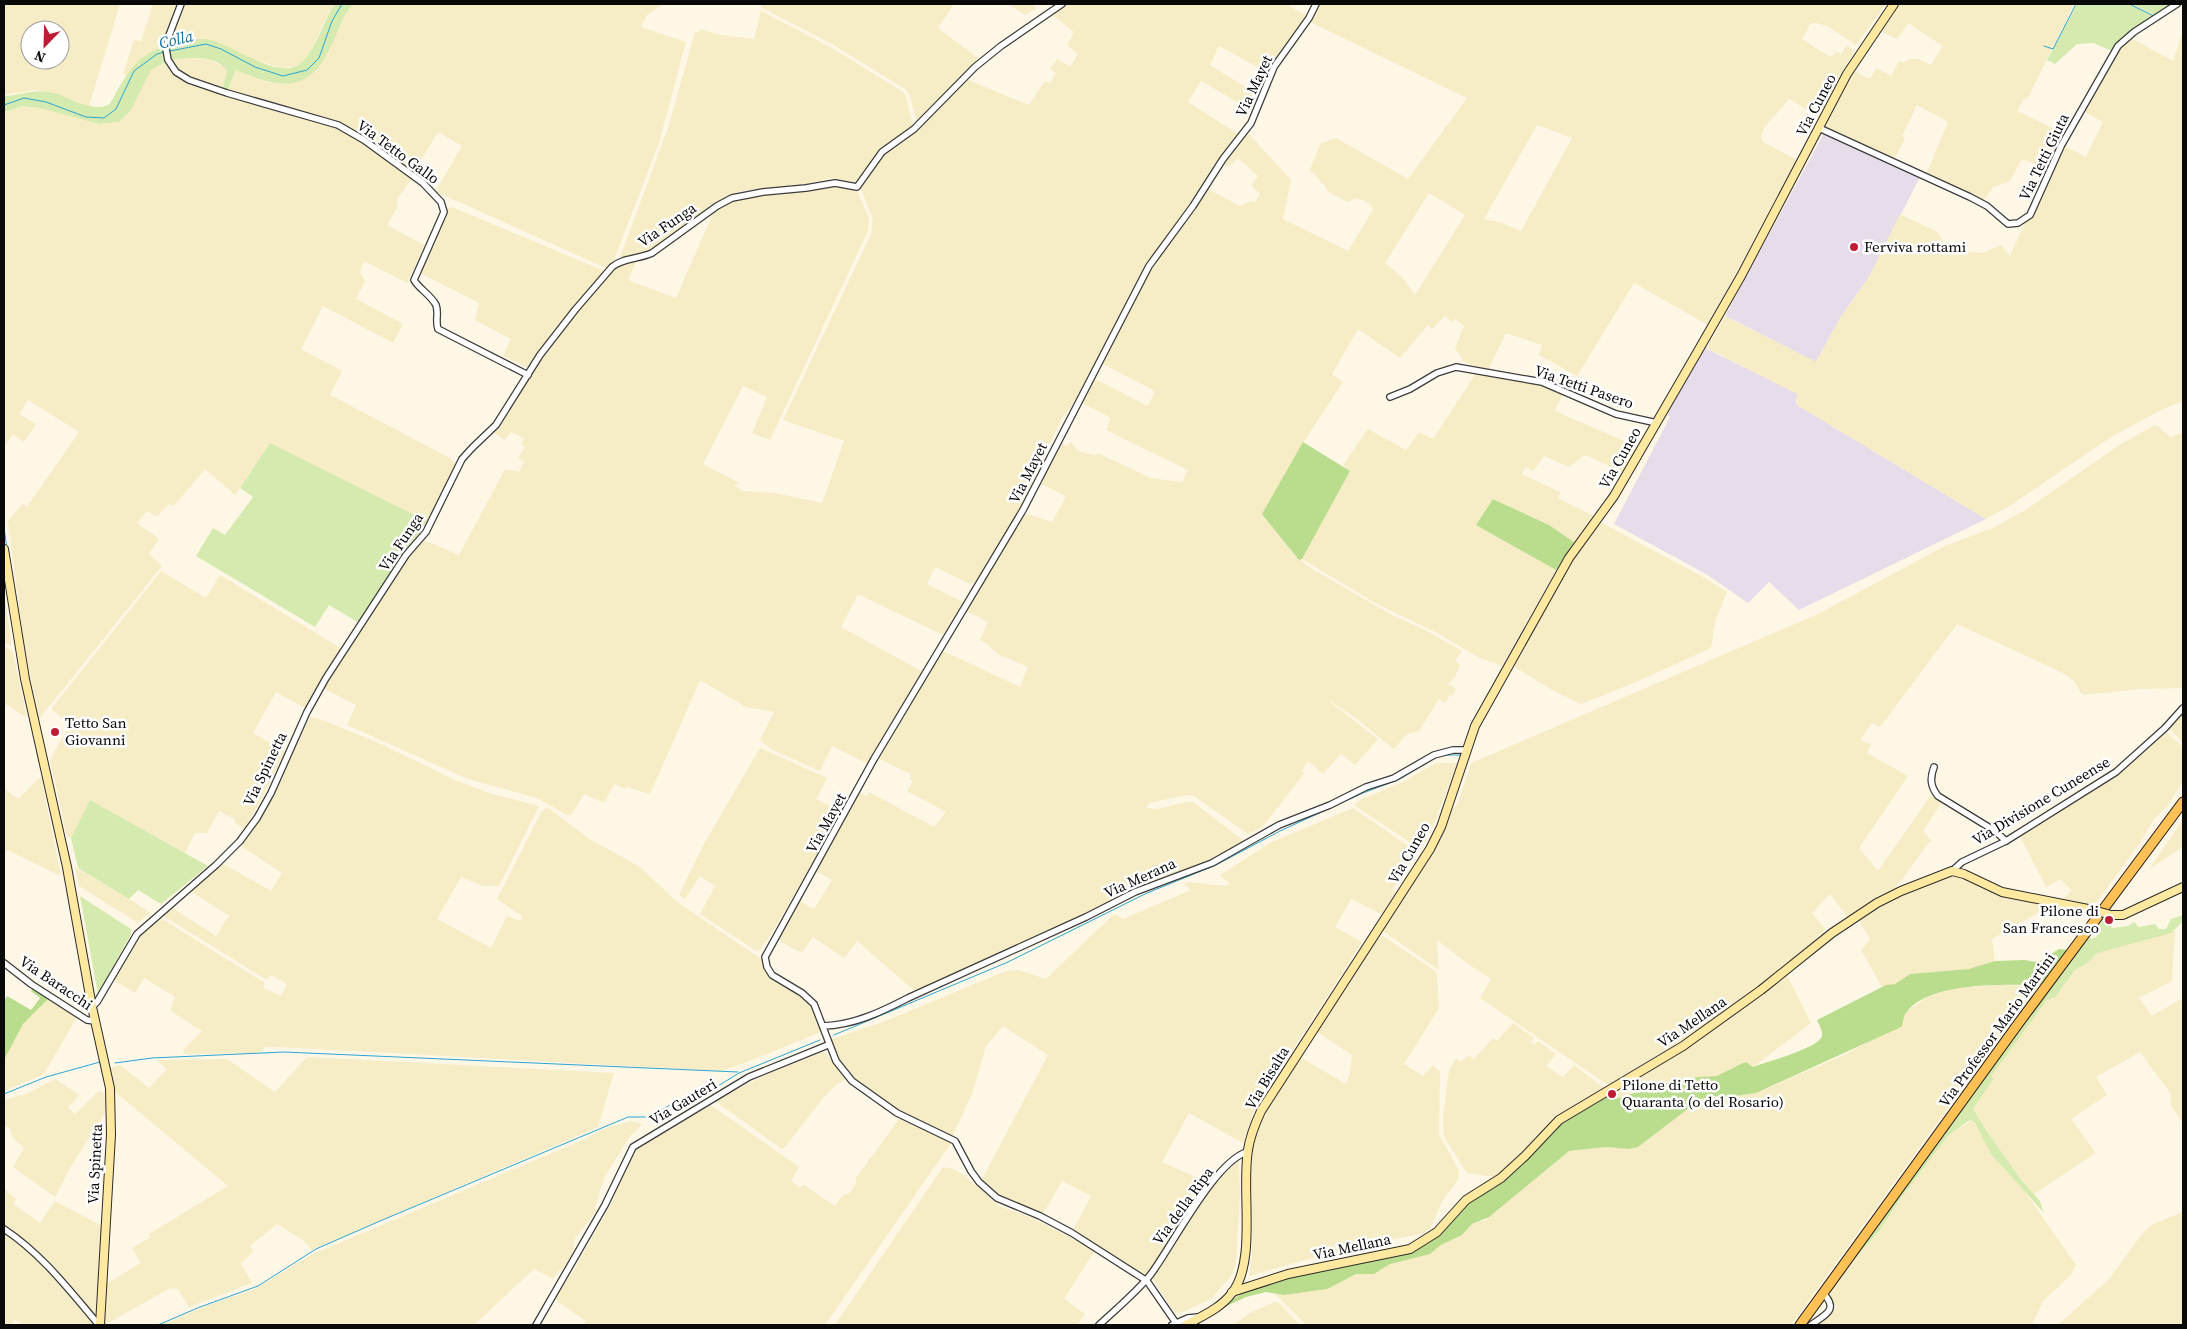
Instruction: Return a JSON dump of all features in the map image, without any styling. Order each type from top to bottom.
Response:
[{"type":"main road","name":"Via Professor Mario Martini","points":[[1800,1325],[1905,1179],[2183,802]]},
{"type":"street","name":"Via Tetto Gallo","points":[[181,4],[166,48],[168,60],[176,72],[189,80],[227,93],[338,125],[364,140],[423,183],[441,202],[444,212],[414,280],[429,295],[436,306],[436,324],[438,329],[528,376]]},
{"type":"street","name":"Via Funga","points":[[382,593],[406,555],[426,532],[466,454],[496,425],[540,355],[575,310],[616,263],[644,257],[717,206],[740,196],[835,183],[857,186],[882,152],[914,129],[975,67],[1001,46],[1062,4]]},
{"type":"street","name":"Via Mayet","points":[[824,1026],[814,1004],[802,993],[772,975],[766,967],[765,957],[874,759],[1023,510],[1149,266],[1193,206],[1223,159],[1252,123],[1274,67],[1309,18],[1316,4]]},
{"type":"street","name":"Via Cuneo","points":[[1378,930],[1436,838],[1465,750],[1475,726],[1560,573],[1614,496],[1657,423],[1745,268],[1854,63],[1894,4]]},
{"type":"street","name":"Via Tetti Giuta","points":[[1819,128],[1970,197],[1987,206],[2008,224],[2018,223],[2030,215],[2062,146],[2114,52],[2134,32],[2177,4]]},
{"type":"street","name":"Via Tetti Pasero","points":[[1390,398],[1410,390],[1437,373],[1456,367],[1542,382],[1616,414],[1657,423]]},
{"type":"street","name":"Via Spinetta","points":[[4,549],[29,700],[67,867],[92,1007],[110,1088],[111,1111],[99,1325]]},
{"type":"street","name":"Via Spinetta","points":[[92,1007],[97,1002],[137,934],[216,865],[240,841],[271,794],[307,712],[326,678],[382,593]]},
{"type":"street","name":"Via Divisione Cuneense","points":[[1952,871],[1962,862],[2006,841],[2116,772],[2165,728],[2183,708]]},
{"type":"street","name":"Via Merana","points":[[824,1026],[848,1023],[883,1011],[1086,917],[1135,892],[1212,863],[1279,825],[1330,805],[1360,790],[1394,778],[1434,754],[1453,750],[1465,750]]},
{"type":"street","points":[[1934,767],[1930,778],[1933,790],[1938,796],[1995,831],[2006,841]]},
{"type":"street","points":[[1952,871],[1964,874],[2002,892],[2111,915],[2123,915],[2183,887]]},
{"type":"street","name":"Via Mellana","points":[[1232,1292],[1288,1274],[1410,1250],[1437,1232],[1466,1200],[1501,1178],[1559,1120],[1570,1112],[1683,1046],[1761,990],[1832,933],[1877,903],[1901,891],[1952,871]]},
{"type":"street","name":"Via Bisalta","points":[[1186,1325],[1218,1306],[1232,1292],[1240,1278],[1244,1260],[1247,1152],[1251,1135],[1261,1111],[1378,930]]},
{"type":"street","name":"Via Baracchi","points":[[4,963],[31,984],[88,1020],[95,1021]]},
{"type":"street","points":[[824,1026],[828,1044],[841,1069],[862,1089],[897,1113],[955,1140],[971,1170],[980,1182],[997,1198],[1072,1232],[1144,1280],[1174,1324],[1188,1318],[1201,1317]]},
{"type":"street","name":"Via Gauteri","points":[[536,1325],[601,1214],[633,1147],[749,1077],[828,1044]]},
{"type":"street","name":"Via della Ripa","points":[[1099,1325],[1122,1305],[1144,1280],[1150,1276],[1210,1185],[1235,1158],[1247,1152]]},
{"type":"street","points":[[4,1229],[29,1248],[47,1266],[99,1325]]},
{"type":"street","points":[[1811,1325],[1830,1310],[1832,1306],[1823,1293]]},
{"type":"shaded area","points":[[4,4],[120,4],[89,106],[57,94],[35,90],[4,95]]},
{"type":"shaded area","points":[[153,4],[179,4],[165,49],[145,54],[127,75],[123,74],[134,40],[141,41]]},
{"type":"shaded area","points":[[182,4],[335,4],[326,18],[311,51],[302,62],[294,67],[281,68],[250,58],[169,47]]},
{"type":"shaded area","points":[[353,4],[663,4],[647,15],[641,27],[686,42],[659,143],[614,260],[608,269],[437,192],[462,146],[438,132],[421,160],[415,176],[343,127],[227,91],[236,70],[266,82],[284,84],[310,76],[327,55],[346,12]]},
{"type":"shaded area","points":[[760,4],[954,4],[938,28],[979,59],[917,122],[909,94],[905,89],[832,44],[762,8]]},
{"type":"shaded area","points":[[1008,4],[1031,4],[1037,8],[1025,15]]},
{"type":"shaded area","points":[[1065,4],[1291,4],[1291,7],[1306,15],[1267,72],[1219,46],[1210,65],[1257,94],[1251,110],[1201,81],[1188,102],[1238,134],[1144,267],[1104,348],[1072,405],[1061,420],[1022,505],[975,582],[970,584],[935,567],[927,584],[963,602],[943,635],[858,594],[841,627],[923,672],[868,764],[832,746],[820,771],[771,749],[760,740],[774,712],[746,707],[700,680],[649,794],[627,787],[626,789],[614,784],[604,803],[584,794],[571,815],[567,815],[537,798],[468,779],[347,725],[356,705],[323,688],[418,544],[426,541],[459,555],[505,469],[519,472],[524,462],[518,458],[525,447],[521,444],[524,438],[511,432],[505,440],[494,433],[516,401],[541,357],[613,267],[622,263],[636,262],[629,278],[630,281],[676,298],[714,211],[729,202],[743,197],[809,191],[837,185],[856,189],[869,218],[868,231],[770,440],[752,433],[767,397],[743,386],[703,464],[739,483],[734,486],[743,491],[775,493],[822,503],[844,441],[783,420],[871,234],[873,219],[860,187],[878,158],[966,79],[1029,105],[1045,81],[1050,84],[1056,73],[1050,69],[1057,59],[1070,67],[1078,54],[1067,45],[1074,32],[1052,15]]},
{"type":"shaded area","points":[[1318,4],[1886,4],[1856,45],[1827,26],[1816,23],[1811,23],[1802,39],[1830,57],[1837,52],[1841,54],[1847,45],[1854,51],[1820,115],[1789,99],[1763,129],[1761,138],[1763,142],[1797,160],[1708,325],[1634,283],[1577,376],[1539,355],[1542,345],[1506,333],[1488,370],[1464,362],[1455,348],[1464,326],[1455,319],[1452,322],[1445,316],[1432,329],[1428,325],[1400,358],[1358,329],[1332,374],[1343,382],[1303,443],[1263,514],[1283,537],[1291,551],[1307,566],[1392,615],[1425,630],[1462,651],[1455,661],[1460,664],[1455,677],[1448,684],[1456,689],[1445,703],[1439,699],[1419,731],[1407,734],[1394,749],[1353,716],[1324,697],[1378,739],[1355,765],[1341,754],[1323,774],[1308,761],[1302,771],[1304,774],[1262,827],[1248,834],[1194,796],[1187,795],[1149,803],[1146,808],[1158,809],[1193,802],[1244,841],[1209,861],[1163,877],[1066,925],[916,992],[857,941],[844,958],[813,937],[802,952],[797,951],[777,939],[799,901],[814,909],[832,880],[816,871],[859,792],[867,796],[869,792],[934,827],[946,812],[907,791],[913,781],[910,779],[911,774],[877,758],[941,650],[1020,687],[1028,667],[998,654],[980,640],[988,622],[964,610],[1022,516],[1027,514],[1052,522],[1066,496],[1039,483],[1060,440],[1066,446],[1071,442],[1078,451],[1093,455],[1100,454],[1150,478],[1182,482],[1188,470],[1106,430],[1111,418],[1082,403],[1095,379],[1148,406],[1155,391],[1103,364],[1153,264],[1206,188],[1240,206],[1252,201],[1255,202],[1260,194],[1251,185],[1258,176],[1243,162],[1237,159],[1228,167],[1224,162],[1245,134],[1249,134],[1291,180],[1283,219],[1348,251],[1373,210],[1371,205],[1363,200],[1356,198],[1348,202],[1328,192],[1310,170],[1320,144],[1336,138],[1408,179],[1467,98],[1308,21]],"holes":[[[1537,125],[1572,138],[1521,231],[1499,222],[1484,219]],[[1429,193],[1465,215],[1415,295],[1402,277],[1385,263]]]},
{"type":"shaded area","points":[[1899,4],[2074,4],[2028,98],[2024,99],[2017,111],[2063,133],[2047,169],[2023,159],[2010,181],[1993,187],[1983,201],[1926,175],[1948,122],[1917,105],[1902,136],[1905,138],[1894,160],[1826,128],[1825,126],[1854,71],[1870,79],[1876,68],[1891,76],[1899,61],[1903,63],[1909,59],[1918,59],[1931,65],[1943,46],[1908,23],[1897,39],[1884,33],[1883,31]]},
{"type":"shaded area","points":[[761,11],[832,48],[903,92],[906,96],[913,127],[877,153],[855,183],[832,178],[800,185],[740,191],[717,202],[645,254],[625,259],[620,257],[669,125],[695,32],[699,32],[699,29],[721,35],[754,39]]},
{"type":"shaded area","points":[[2183,31],[2183,401],[2163,409],[2111,437],[2011,505],[1986,519],[1797,405],[1797,394],[1707,348],[1725,316],[1816,362],[1840,318],[1869,277],[1900,214],[1937,232],[1948,248],[1983,253],[2001,245],[2010,256],[2061,144],[2086,157],[2103,122],[2084,111],[2118,50],[2129,37],[2173,61]]},
{"type":"shaded area","points":[[208,59],[225,67],[227,71],[223,90],[181,73],[171,60]]},
{"type":"shaded area","points":[[167,61],[180,76],[338,127],[356,137],[412,178],[397,199],[398,206],[387,225],[424,245],[407,283],[364,261],[360,272],[365,281],[356,299],[403,324],[393,343],[323,306],[301,349],[342,371],[330,395],[450,458],[455,464],[427,521],[270,443],[235,495],[205,469],[174,506],[168,504],[156,516],[147,511],[137,523],[159,539],[149,554],[162,566],[39,719],[23,638],[8,521],[23,503],[27,507],[79,432],[28,400],[19,414],[36,424],[24,442],[13,434],[4,447],[4,112],[23,106],[40,108],[99,124],[119,122],[131,110],[151,70]]},
{"type":"shaded area","points":[[1824,133],[1920,177],[1869,277],[1840,318],[1816,362],[1725,316]]},
{"type":"shaded area","points":[[452,207],[604,271],[548,340],[528,368],[503,356],[511,339],[475,320],[479,303],[418,272],[445,210]]},
{"type":"shaded area","points":[[1705,348],[1798,394],[1797,405],[1986,519],[1799,610],[1769,582],[1748,603],[1706,574],[1614,524],[1670,417],[1667,414]]},
{"type":"shaded area","points":[[1477,372],[1546,385],[1563,393],[1555,411],[1638,447],[1622,472],[1588,456],[1583,456],[1569,467],[1544,456],[1533,471],[1526,467],[1522,474],[1560,492],[1559,499],[1594,516],[1574,542],[1549,525],[1494,499],[1476,525],[1556,570],[1502,666],[1480,658],[1435,632],[1375,603],[1302,559],[1350,471],[1343,465],[1368,429],[1406,450],[1419,432],[1433,439]]},
{"type":"shaded area","points":[[2155,425],[2170,437],[2183,433],[2183,688],[2141,689],[2084,695],[2074,681],[2063,673],[1957,624],[1880,727],[1872,723],[1860,740],[1871,744],[1867,753],[1908,776],[1859,848],[1878,871],[1931,795],[1942,802],[1923,831],[1931,840],[1894,890],[1848,918],[1830,894],[1812,913],[1825,929],[1822,936],[1820,933],[1812,945],[1759,987],[1690,1035],[1608,1085],[1480,998],[1491,979],[1437,940],[1439,970],[1384,932],[1384,927],[1440,835],[1452,810],[1458,803],[1471,763],[1818,614],[1945,546],[1995,527],[2024,511],[2121,444]]},
{"type":"shaded area","points":[[1600,522],[1703,577],[1727,592],[1715,621],[1711,648],[1636,682],[1581,704],[1554,691],[1513,666],[1566,569]]},
{"type":"shaded area","points":[[161,571],[206,598],[220,575],[342,649],[307,709],[276,692],[253,733],[285,751],[261,800],[244,829],[235,823],[234,819],[219,811],[207,833],[195,833],[185,853],[90,800],[71,838],[67,837],[50,760],[70,724],[51,709]]},
{"type":"shaded area","points":[[4,591],[11,639],[11,646],[4,642]]},
{"type":"shaded area","points":[[4,646],[13,652],[27,718],[4,703]]},
{"type":"shaded area","points":[[2183,710],[2183,743],[2168,727]]},
{"type":"shaded area","points":[[310,717],[320,719],[383,745],[455,780],[492,794],[539,806],[499,886],[483,886],[461,877],[437,919],[491,948],[507,916],[520,921],[522,916],[497,899],[541,813],[547,807],[588,838],[640,867],[677,902],[760,958],[771,978],[801,995],[810,1003],[823,1031],[721,1071],[278,1047],[265,1047],[261,1052],[254,1053],[184,1054],[183,1050],[202,1031],[172,1012],[171,1008],[175,997],[144,978],[135,993],[112,979],[128,949],[142,932],[159,917],[265,983],[263,988],[281,996],[287,984],[271,975],[267,980],[162,915],[171,907],[216,936],[229,916],[190,891],[222,863],[271,891],[282,873],[241,846],[267,808]]},
{"type":"shaded area","points":[[2165,731],[2183,747],[2183,782],[2167,806],[2154,819],[2139,844],[2096,903],[2091,906],[2062,900],[2072,891],[2060,879],[2046,887],[2019,834],[2094,789]]},
{"type":"shaded area","points":[[760,748],[827,778],[816,799],[842,812],[772,933],[758,952],[700,914],[715,886],[700,876],[685,899],[679,895],[705,842]]},
{"type":"shaded area","points":[[1436,763],[1457,763],[1436,819],[1421,850],[1354,805],[1362,799],[1401,783]]},
{"type":"shaded area","points":[[41,777],[61,876],[7,850],[4,855],[4,788],[18,799]]},
{"type":"shaded area","points":[[1353,808],[1417,852],[1405,873],[1395,884],[1393,890],[1396,892],[1381,914],[1351,899],[1335,927],[1362,942],[1254,1110],[1243,1143],[1189,1113],[1162,1162],[1207,1182],[1148,1273],[1144,1276],[1073,1230],[1091,1196],[1062,1181],[1043,1214],[1002,1200],[981,1181],[1048,1055],[1003,1026],[986,1046],[972,1094],[952,1137],[897,1111],[858,1084],[840,1065],[829,1040],[883,1022],[1006,971],[1019,970],[1046,979],[1114,914],[1123,919],[1191,890],[1184,884],[1189,882],[1225,886],[1230,884],[1220,875],[1272,842]]},
{"type":"shaded area","points":[[2183,820],[2183,847],[2149,869]]},
{"type":"shaded area","points":[[75,867],[150,913],[139,922],[135,921],[79,886]]},
{"type":"shaded area","points":[[1945,875],[1955,875],[2054,904],[1992,939],[1995,961],[1969,969],[1910,974],[1895,984],[1882,987],[1861,950],[1870,939],[1858,919],[1892,897]]},
{"type":"shaded area","points":[[2175,931],[2172,981],[2139,998],[2152,1016],[2181,999],[2183,1003],[2183,1123],[2170,1104],[2171,1094],[2140,1052],[2096,1077],[2107,1095],[2071,1119],[2095,1152],[2094,1154],[2034,1194],[2022,1181],[1973,1109],[1994,1078],[1990,1076],[2047,1000],[2075,970],[2086,964],[2096,953]]},
{"type":"shaded area","points":[[1383,936],[1435,971],[1437,975],[1439,1008],[1404,1064],[1423,1076],[1433,1065],[1440,1072],[1439,1134],[1459,1171],[1458,1180],[1443,1200],[1430,1229],[1422,1234],[1359,1245],[1249,1276],[1252,1254],[1251,1152],[1256,1129],[1270,1102],[1300,1057],[1346,1084],[1352,1055],[1317,1032],[1378,938]]},
{"type":"shaded area","points":[[1787,975],[1811,1023],[1753,1067],[1746,1062],[1717,1076],[1683,1078],[1612,1100],[1615,1089],[1746,1005]]},
{"type":"shaded area","points":[[2043,984],[1963,1093],[1957,1096],[1791,1325],[1306,1325],[1275,1294],[1284,1295],[1323,1289],[1356,1274],[1374,1274],[1390,1264],[1434,1251],[1441,1245],[1462,1235],[1472,1224],[1485,1220],[1569,1151],[1606,1147],[1630,1149],[1638,1147],[1701,1099],[1714,1096],[1728,1097],[1756,1093],[1842,1056],[1904,1023],[1904,1015],[1907,1011],[1929,996],[1952,988]]},
{"type":"shaded area","points":[[49,998],[77,1017],[44,1074],[4,1091],[4,1060],[23,1024]]},
{"type":"shaded area","points":[[1513,1023],[1534,1038],[1531,1042],[1535,1045],[1538,1041],[1556,1054],[1546,1066],[1563,1077],[1574,1065],[1604,1088],[1556,1118],[1530,1147],[1501,1174],[1496,1177],[1467,1173],[1444,1137],[1443,1117],[1449,1070],[1456,1058],[1461,1062],[1469,1055],[1474,1059],[1493,1038],[1497,1041]]},
{"type":"shaded area","points":[[823,1052],[846,1079],[836,1085],[824,1097],[782,1149],[715,1101],[767,1074]]},
{"type":"shaded area","points":[[307,1057],[614,1073],[598,1127],[312,1250],[304,1241],[277,1224],[250,1246],[253,1251],[241,1264],[252,1283],[189,1307],[178,1289],[170,1288],[105,1325],[103,1320],[104,1285],[141,1263],[132,1248],[151,1237],[149,1234],[228,1186],[114,1091],[109,1068],[120,1065],[149,1088],[167,1069],[157,1060],[227,1059],[275,1092]]},
{"type":"shaded area","points":[[55,1079],[79,1095],[68,1108],[75,1114],[100,1090],[105,1095],[105,1113],[71,1166],[55,1197],[13,1167],[24,1148],[12,1137],[10,1128],[4,1125],[4,1100],[26,1094]]},
{"type":"shaded area","points":[[709,1104],[799,1167],[791,1181],[800,1187],[804,1185],[835,1206],[843,1195],[849,1194],[856,1183],[856,1178],[899,1119],[902,1118],[951,1141],[951,1143],[825,1325],[584,1325],[586,1321],[554,1299],[573,1272],[610,1206],[633,1152],[639,1146]]},
{"type":"shaded area","points":[[1972,1120],[1982,1134],[1991,1154],[2023,1189],[2076,1265],[2070,1276],[2043,1301],[2032,1325],[1814,1325],[1837,1307],[1831,1299],[1831,1289],[1844,1270],[1880,1230],[1901,1198],[1947,1137]]},
{"type":"shaded area","points":[[631,1121],[643,1124],[630,1136],[604,1178],[595,1208],[597,1210],[575,1239],[572,1254],[561,1271],[559,1270],[553,1279],[534,1269],[474,1325],[161,1325],[211,1304],[255,1289],[311,1255],[583,1140],[606,1128]]},
{"type":"shaded area","points":[[1237,1159],[1239,1162],[1240,1195],[1236,1263],[1231,1276],[1211,1299],[1183,1312],[1175,1313],[1151,1276],[1208,1191]]},
{"type":"shaded area","points":[[943,1167],[953,1169],[964,1175],[999,1206],[1032,1218],[1095,1250],[1064,1299],[1085,1314],[1077,1325],[835,1325]]},
{"type":"shaded area","points":[[4,1189],[16,1199],[13,1204],[40,1223],[55,1201],[102,1226],[95,1318],[64,1282],[4,1227]]},
{"type":"shaded area","points":[[2183,1212],[2183,1325],[2058,1325],[2109,1279],[2142,1234],[2153,1224]]},
{"type":"shaded area","points":[[4,1230],[19,1241],[53,1274],[96,1325],[25,1325],[14,1320],[11,1325],[4,1325]]},
{"type":"shaded area","points":[[1278,1302],[1300,1325],[1233,1325],[1250,1313]]},
{"type":"green space","points":[[335,4],[353,4],[321,63],[312,74],[301,81],[278,83],[236,70],[227,91],[223,88],[227,71],[216,62],[201,58],[171,60],[169,47],[203,39],[214,41],[268,65],[281,68],[293,67],[303,61],[308,55]]},
{"type":"green space","points":[[2077,4],[2128,4],[2154,16],[2112,51],[2093,43],[2077,44],[2055,64],[2047,60]]},
{"type":"green space","points":[[2131,4],[2174,4],[2155,15]]},
{"type":"green space","points":[[162,49],[167,61],[151,70],[131,110],[119,122],[99,124],[40,108],[23,106],[4,112],[4,96],[36,91],[58,94],[91,106],[98,107],[110,104],[138,62],[145,55]]},
{"type":"green space","points":[[1303,442],[1350,471],[1302,559],[1299,560],[1262,514]]},
{"type":"green space","points":[[270,443],[427,521],[359,623],[329,605],[315,627],[196,556],[213,528],[225,535],[253,497],[240,488]]},
{"type":"green space","points":[[1493,499],[1549,525],[1574,542],[1556,570],[1476,525]]},
{"type":"green space","points":[[90,800],[208,866],[161,904],[138,890],[129,899],[78,868],[71,838]]},
{"type":"green space","points":[[80,896],[131,929],[131,934],[98,994]]},
{"type":"green space","points":[[2183,915],[2183,921],[2171,933],[2097,953],[2086,964],[2075,970],[2055,997],[2047,1000],[1991,1076],[1994,1078],[1973,1109],[2022,1181],[2040,1201],[2044,1213],[1991,1154],[1975,1123],[1972,1120],[1968,1121],[1947,1137],[1901,1198],[1880,1230],[1844,1270],[2087,937],[2091,939],[2097,937],[2096,929],[2105,917],[2112,928],[2128,926],[2134,922],[2139,927],[2155,924],[2159,929],[2166,929],[2171,919]]},
{"type":"green space","points":[[2059,949],[2068,950],[2043,984],[1988,985],[1949,990],[1932,995],[1917,1003],[1906,1013],[1901,1027],[1756,1093],[1728,1097],[1714,1096],[1701,1099],[1638,1147],[1629,1149],[1606,1147],[1569,1151],[1489,1217],[1472,1224],[1462,1235],[1441,1245],[1430,1254],[1390,1264],[1374,1274],[1356,1274],[1327,1289],[1284,1295],[1266,1292],[1246,1297],[1216,1311],[1244,1292],[1274,1281],[1407,1254],[1431,1240],[1467,1202],[1490,1188],[1554,1127],[1572,1114],[1607,1095],[1612,1100],[1683,1078],[1717,1076],[1746,1062],[1753,1067],[1802,1050],[1819,1041],[1822,1036],[1817,1020],[1886,985],[1895,984],[1910,974],[1969,969],[1995,961],[2024,960],[2038,962]]},
{"type":"green space","points":[[33,987],[49,998],[23,1024],[4,1060],[4,1001],[7,996],[31,1010],[40,998],[31,991]]},
{"type":"waterway","name":"Colla","points":[[170,51],[206,44],[221,49],[255,67],[283,76],[307,70],[319,58],[332,21],[342,4]]},
{"type":"waterway","points":[[2044,46],[2053,49],[2076,4]]},
{"type":"waterway","points":[[2129,4],[2154,16]]},
{"type":"waterway","name":"Colla","points":[[4,105],[24,98],[46,102],[86,117],[104,118],[116,109],[134,71],[157,54],[164,52]]},
{"type":"waterway","points":[[4,528],[7,549]]},
{"type":"waterway","points":[[1446,755],[1460,755]]},
{"type":"waterway","points":[[834,1035],[1008,962],[1147,893],[1216,865],[1280,831],[1363,793],[1400,779],[1428,762]]},
{"type":"waterway","points":[[55,795],[80,921]]},
{"type":"waterway","points":[[85,944],[94,998]]},
{"type":"waterway","points":[[158,1325],[200,1307],[258,1286],[316,1249],[380,1221],[628,1117],[649,1117],[679,1100],[713,1089],[739,1073],[820,1040]]},
{"type":"waterway","points":[[115,1063],[152,1058],[284,1052],[738,1072]]},
{"type":"waterway","points":[[4,1094],[46,1077],[100,1062]]},
{"type":"place","name":"Ferviva rottami","points":[[1854,247]]},
{"type":"place","name":"Tetto San Giovanni","points":[[55,732]]},
{"type":"place","name":"Pilone di San Francesco","points":[[2109,920]]},
{"type":"place","name":"Pilone di Tetto Quaranta (o del Rosario)","points":[[1612,1094]]}]
